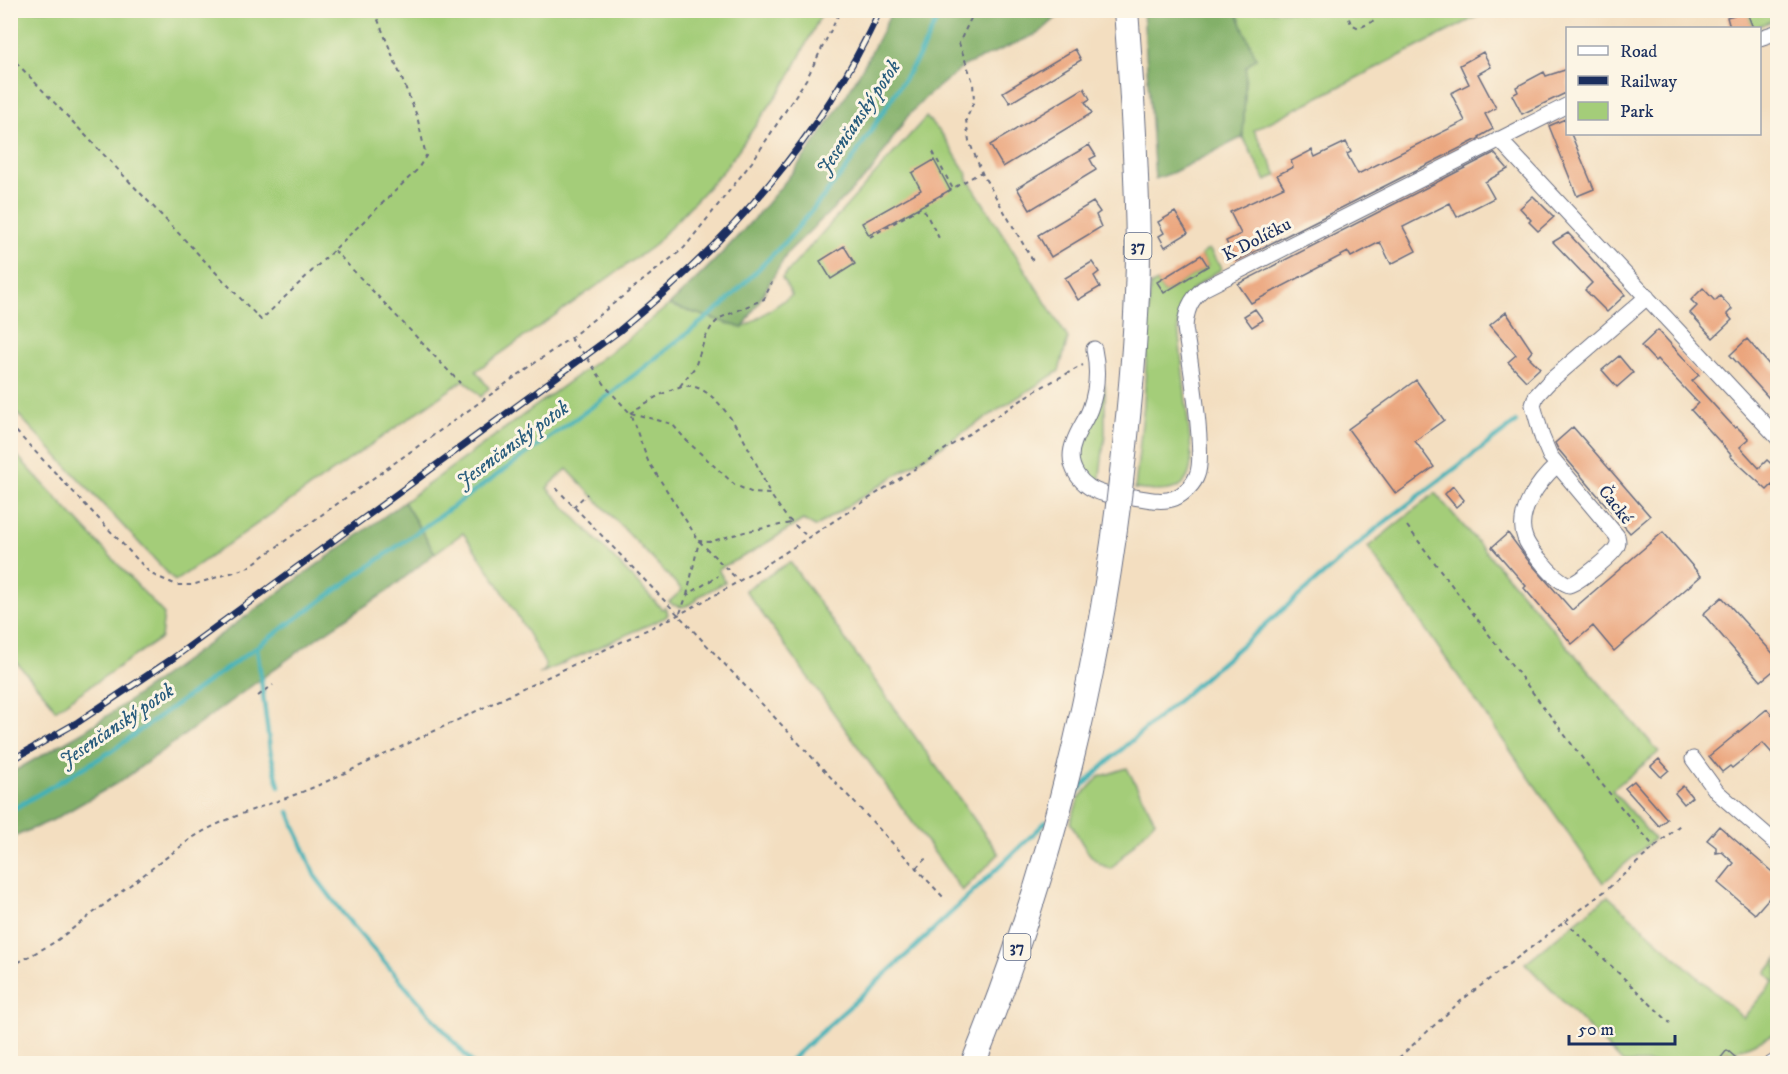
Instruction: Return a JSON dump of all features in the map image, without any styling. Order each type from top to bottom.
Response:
[{"type":"main road","name":"37","points":[[973,1064],[1020,937],[1054,828],[1094,660],[1110,566],[1120,495],[1131,375],[1138,250],[1135,147],[1126,10]]},
{"type":"street","points":[[1761,38],[1778,32]]},
{"type":"street","name":"K Dolíčku","points":[[1095,354],[1096,378],[1093,396],[1090,408],[1073,442],[1072,461],[1075,473],[1083,483],[1097,492],[1162,500],[1175,498],[1192,485],[1198,474],[1200,460],[1185,328],[1190,303],[1195,296],[1211,285],[1566,106]]},
{"type":"street","points":[[1499,139],[1778,438]]},
{"type":"street","name":"Čacké","points":[[1557,465],[1543,478],[1530,501],[1525,514],[1523,532],[1528,546],[1546,568],[1560,581],[1569,585],[1578,581],[1615,550],[1618,541],[1557,465],[1542,437],[1534,411],[1534,400],[1613,325],[1647,297]]},
{"type":"street","points":[[1693,759],[1717,792],[1778,845]]},
{"type":"lane","points":[[1765,1064],[1778,1056]]},
{"type":"path","points":[[10,56],[261,320],[417,170],[426,156],[417,116],[374,10]]},
{"type":"path","points":[[10,425],[151,574],[177,585],[192,585],[247,568],[570,338],[684,248],[752,162],[807,78],[842,10]]},
{"type":"path","points":[[975,10],[959,43],[973,82],[974,101],[966,120],[969,141],[981,172],[1033,261]]},
{"type":"path","points":[[1346,10],[1351,24],[1359,28],[1372,22],[1377,15],[1376,10]]},
{"type":"path","points":[[933,152],[953,190]]},
{"type":"path","points":[[870,237],[981,172]]},
{"type":"path","points":[[924,210],[940,240]]},
{"type":"path","points":[[334,250],[460,382]]},
{"type":"path","points":[[630,413],[680,386],[695,367],[705,338],[712,326],[720,318],[764,299],[772,282]]},
{"type":"path","points":[[570,338],[586,356],[607,388],[630,413],[648,461],[699,541],[739,581]]},
{"type":"path","points":[[10,967],[55,942],[211,826],[319,785],[679,614],[739,581],[1095,354]]},
{"type":"path","points":[[680,386],[692,386],[712,396],[726,409],[770,494],[793,523],[808,537]]},
{"type":"path","points":[[630,413],[672,424],[735,485],[753,493],[770,494]]},
{"type":"path","points":[[556,488],[679,614],[944,898]]},
{"type":"path","points":[[573,507],[586,494]]},
{"type":"path","points":[[699,541],[709,542],[748,531],[793,523]]},
{"type":"path","points":[[1407,526],[1600,783],[1655,848]]},
{"type":"path","points":[[679,614],[687,595],[699,541]]},
{"type":"path","points":[[687,595],[718,576]]},
{"type":"path","points":[[258,696],[273,685]]},
{"type":"path","points":[[1392,1064],[1462,1000],[1605,891],[1681,824]]},
{"type":"path","points":[[916,868],[928,856]]},
{"type":"path","points":[[1565,921],[1670,1023]]},
{"type":"green space","points":[[11,10],[823,11],[787,81],[724,170],[652,247],[476,371],[489,388],[481,397],[464,380],[175,581],[11,407]]},
{"type":"green space","points":[[892,11],[1064,11],[1039,33],[964,66],[925,98],[907,117],[870,173],[788,252],[743,328],[669,305],[735,239],[795,169],[847,93]]},
{"type":"green space","points":[[1143,11],[1236,11],[1256,58],[1246,67],[1243,137],[1172,173],[1155,179]]},
{"type":"green space","points":[[1236,11],[1488,11],[1254,130],[1277,175],[1266,181],[1243,137],[1246,67],[1256,58]]},
{"type":"green space","points":[[1746,11],[1777,11],[1777,19],[1753,27]]},
{"type":"green space","points":[[926,117],[942,134],[1068,338],[1059,371],[815,527],[803,520],[752,552],[718,569],[725,582],[683,607],[669,602],[682,590],[567,469],[547,488],[662,609],[665,607],[668,614],[666,617],[539,674],[545,670],[545,664],[506,597],[463,533],[435,553],[404,502],[626,340],[669,305],[743,328],[792,295],[782,278]]},
{"type":"green space","points":[[1209,249],[1221,268],[1197,286],[1186,298],[1178,325],[1191,451],[1188,476],[1176,488],[1168,490],[1135,489],[1144,404],[1150,286],[1157,282],[1164,293],[1208,266],[1201,255]]},
{"type":"green space","points":[[1105,384],[1105,434],[1099,484],[1082,468],[1080,458],[1084,438],[1100,403]]},
{"type":"green space","points":[[10,448],[164,614],[161,638],[55,710],[50,701],[11,656]]},
{"type":"green space","points":[[1435,493],[1659,752],[1612,790],[1654,839],[1603,883],[1368,547]]},
{"type":"green space","points":[[404,502],[435,553],[388,591],[321,635],[124,779],[53,820],[11,838],[11,773],[84,731],[126,703]]},
{"type":"green space","points":[[790,562],[999,854],[962,891],[745,590]]},
{"type":"green space","points":[[1127,768],[1155,821],[1111,869],[1103,866],[1091,856],[1070,822],[1080,797],[1099,777]]},
{"type":"green space","points":[[1608,896],[1743,1018],[1774,981],[1766,973],[1777,959],[1777,1033],[1731,1053],[1727,1050],[1716,1063],[1623,1063],[1525,963]]},
{"type":"building","points":[[1732,10],[1746,10],[1753,27],[1730,27],[1727,17],[1734,15]]},
{"type":"building","points":[[1075,49],[1081,60],[1010,103],[1003,92]]},
{"type":"building","points":[[1483,52],[1491,67],[1478,74],[1496,108],[1485,114],[1493,129],[1480,138],[1236,261],[1226,241],[1241,234],[1230,212],[1284,187],[1277,175],[1293,167],[1291,161],[1312,150],[1315,157],[1346,142],[1351,152],[1347,154],[1358,174],[1465,121],[1451,93],[1469,84],[1460,65]]},
{"type":"building","points":[[1566,70],[1566,93],[1522,114],[1512,95],[1518,92],[1516,87],[1544,72],[1546,76]]},
{"type":"building","points":[[1084,88],[1090,99],[1085,102],[1092,113],[1003,167],[990,145]]},
{"type":"building","points":[[1565,119],[1566,135],[1571,135],[1594,189],[1577,196],[1549,126]]},
{"type":"building","points":[[1089,145],[1096,156],[1090,159],[1096,170],[1030,210],[1017,188]]},
{"type":"building","points":[[1494,153],[1508,169],[1485,182],[1494,198],[1457,217],[1450,203],[1403,227],[1416,251],[1391,264],[1380,242],[1351,257],[1348,252],[1251,303],[1238,284]]},
{"type":"building","points":[[934,160],[950,190],[869,235],[862,223],[921,190],[912,173]]},
{"type":"building","points":[[1533,196],[1554,217],[1538,231],[1520,208]]},
{"type":"building","points":[[1093,202],[1100,212],[1096,215],[1101,227],[1051,257],[1038,235]]},
{"type":"building","points":[[1175,212],[1188,233],[1165,247],[1159,236],[1164,233],[1158,222]]},
{"type":"building","points":[[1568,233],[1625,295],[1607,312],[1585,290],[1592,283],[1553,242]]},
{"type":"building","points":[[844,246],[855,264],[831,279],[820,261]]},
{"type":"building","points":[[1201,255],[1208,266],[1164,293],[1157,282]]},
{"type":"building","points":[[1092,262],[1099,272],[1094,276],[1100,287],[1078,300],[1065,278]]},
{"type":"building","points":[[1703,288],[1715,301],[1720,296],[1732,309],[1727,314],[1732,320],[1713,338],[1690,313],[1697,306],[1691,300]]},
{"type":"building","points":[[1255,309],[1263,320],[1252,327],[1244,316]]},
{"type":"building","points":[[1506,312],[1532,351],[1528,356],[1540,368],[1526,381],[1508,362],[1516,355],[1490,325]]},
{"type":"building","points":[[1658,330],[1699,375],[1692,381],[1735,428],[1737,427],[1749,439],[1740,447],[1759,468],[1767,460],[1778,470],[1778,491],[1772,485],[1767,490],[1730,456],[1691,410],[1698,403],[1657,359],[1655,361],[1641,346]]},
{"type":"building","points":[[1747,339],[1778,375],[1778,408],[1730,355]]},
{"type":"building","points":[[1619,356],[1633,373],[1617,387],[1602,370]]},
{"type":"building","points":[[1416,380],[1444,420],[1415,441],[1434,467],[1396,494],[1348,429]]},
{"type":"building","points":[[1573,427],[1650,516],[1630,533],[1558,449],[1555,443]]},
{"type":"building","points":[[1453,486],[1464,500],[1456,507],[1445,494]]},
{"type":"building","points":[[1663,532],[1701,576],[1614,651],[1593,626],[1572,644],[1492,547],[1508,533],[1527,559],[1572,610]]},
{"type":"building","points":[[1722,597],[1778,659],[1778,667],[1761,681],[1703,614]]},
{"type":"building","points":[[1767,709],[1778,722],[1778,760],[1763,743],[1732,768],[1730,766],[1722,772],[1709,756]]},
{"type":"building","points":[[1659,759],[1669,770],[1661,777],[1651,766]]},
{"type":"building","points":[[1634,781],[1667,819],[1659,826],[1625,788]]},
{"type":"building","points":[[1683,786],[1692,797],[1684,804],[1675,793]]},
{"type":"building","points":[[1719,826],[1778,877],[1778,906],[1769,898],[1755,914],[1718,883],[1734,863],[1722,852],[1716,853],[1716,847],[1707,840]]},
{"type":"building","points":[[1727,1050],[1743,1064],[1716,1064]]},
{"type":"waterway","name":"Jesenčanský potok","points":[[10,811],[110,752],[610,394],[723,305],[789,238],[847,168],[919,56],[942,10]]},
{"type":"waterway","points":[[1071,797],[1114,756],[1377,528],[1516,422]]},
{"type":"waterway","points":[[257,647],[270,750],[279,786]]},
{"type":"waterway","points":[[289,812],[315,876],[348,920],[473,1064]]},
{"type":"waterway","points":[[786,1064],[913,949],[1046,822]]},
{"type":"railway","points":[[10,761],[78,722],[172,659],[619,331],[659,297],[734,224],[800,145],[856,57],[880,10]]}]
